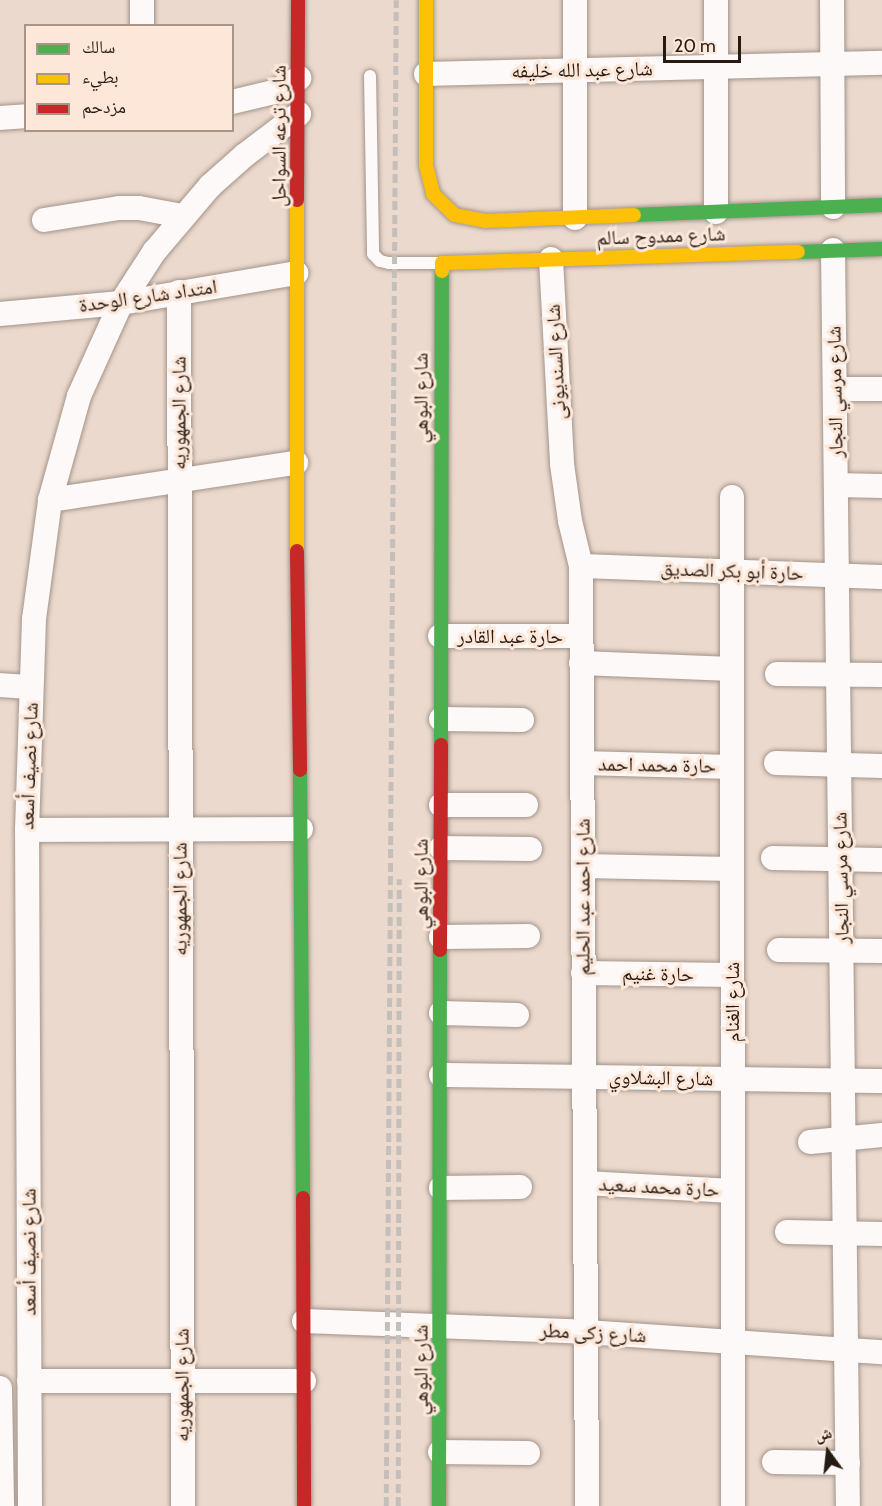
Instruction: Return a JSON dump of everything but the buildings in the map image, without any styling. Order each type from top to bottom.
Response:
[{"type":"street","points":[[142,0],[142,24]]},
{"type":"street","name":"شارع ترعه السواحل","points":[[296,273],[299,114],[298,0]]},
{"type":"street","points":[[426,0],[426,74]]},
{"type":"street","points":[[575,0],[575,218]]},
{"type":"street","points":[[716,0],[716,212]]},
{"type":"street","points":[[832,0],[833,207]]},
{"type":"street","name":"شارع عبد الله خليفه","points":[[426,74],[882,63]]},
{"type":"street","name":"شارع ممدوح سالم","points":[[426,74],[426,165],[433,194],[455,214],[485,221],[882,206]]},
{"type":"street","points":[[234,102],[273,92],[299,78]]},
{"type":"street","name":"شارع نصيف أسعد","points":[[30,1506],[27,830],[34,619],[50,500],[79,396],[121,303],[154,252],[183,216],[245,155],[299,114]]},
{"type":"street","points":[[0,118],[24,116]]},
{"type":"street","points":[[44,220],[119,208],[139,208],[183,216]]},
{"type":"street","name":"شارع ممدوح سالم","points":[[442,263],[882,249]]},
{"type":"street","name":"شارع مرسي النجار","points":[[833,250],[848,1506]]},
{"type":"street","name":"شارع السنديونى","points":[[551,260],[562,464]]},
{"type":"street","name":"شارع البوهي","points":[[439,1506],[442,263]]},
{"type":"street","points":[[296,273],[304,1506]]},
{"type":"street","name":"امتداد شارع الوحدة","points":[[0,314],[121,303],[296,273]]},
{"type":"street","name":"شارع الجمهوريه","points":[[178,292],[183,1506]]},
{"type":"street","points":[[835,389],[882,389]]},
{"type":"street","points":[[50,500],[296,463]]},
{"type":"street","name":"شارع احمد عبد الحليم","points":[[562,464],[570,521],[581,566],[587,1506]]},
{"type":"street","points":[[836,485],[882,486]]},
{"type":"street","name":"شارع الغنام","points":[[732,497],[733,1506]]},
{"type":"street","name":"حارة أبو بكر الصديق","points":[[581,566],[882,577]]},
{"type":"street","name":"حارة عبد القادر","points":[[440,636],[580,636]]},
{"type":"street","points":[[581,663],[732,669]]},
{"type":"street","points":[[777,674],[882,675]]},
{"type":"street","points":[[0,685],[32,687]]},
{"type":"street","points":[[441,719],[522,720]]},
{"type":"street","points":[[776,763],[882,766]]},
{"type":"street","name":"حارة محمد احمد","points":[[582,764],[732,767]]},
{"type":"street","points":[[441,805],[526,805]]},
{"type":"street","points":[[27,830],[301,829]]},
{"type":"street","points":[[441,848],[530,849]]},
{"type":"street","points":[[773,858],[882,860]]},
{"type":"street","points":[[583,867],[732,869]]},
{"type":"street","points":[[441,937],[528,936]]},
{"type":"street","points":[[779,950],[882,951]]},
{"type":"street","name":"حارة غنيم","points":[[583,973],[732,975]]},
{"type":"street","points":[[441,1013],[517,1015]]},
{"type":"street","name":"شارع البشلاوي","points":[[441,1075],[882,1080]]},
{"type":"street","points":[[810,1142],[882,1135]]},
{"type":"street","name":"حارة محمد سعيد","points":[[585,1183],[733,1191]]},
{"type":"street","points":[[441,1188],[520,1187]]},
{"type":"street","points":[[787,1232],[882,1234]]},
{"type":"street","name":"شارع زكى مطر","points":[[303,1321],[586,1332],[882,1352]]},
{"type":"street","points":[[29,1381],[304,1381]]},
{"type":"street","points":[[0,1388],[2,1506]]},
{"type":"street","points":[[440,1452],[528,1453]]},
{"type":"street","points":[[774,1462],[848,1463]]},
{"type":"lane","points":[[370,76],[373,254],[380,261],[389,263],[442,263]]},
{"type":"railway","points":[[386,1506],[396,0]]},
{"type":"railway","points":[[398,1506],[399,879]]},
{"type":"traffic: fast","points":[[634,215],[882,205]]},
{"type":"traffic: fast","points":[[798,252],[882,249]]},
{"type":"traffic: fast","points":[[441,745],[442,271]]},
{"type":"traffic: fast","points":[[300,770],[303,1198]]},
{"type":"traffic: fast","points":[[439,1506],[440,950]]},
{"type":"traffic: slow","points":[[426,0],[426,165],[433,194],[455,215],[485,221],[634,215]]},
{"type":"traffic: slow","points":[[297,200],[297,551]]},
{"type":"traffic: slow","points":[[442,271],[442,263],[798,252]]},
{"type":"traffic: jam","points":[[297,200],[298,0]]},
{"type":"traffic: jam","points":[[297,551],[300,770]]},
{"type":"traffic: jam","points":[[440,950],[441,745]]},
{"type":"traffic: jam","points":[[303,1198],[304,1506]]}]
